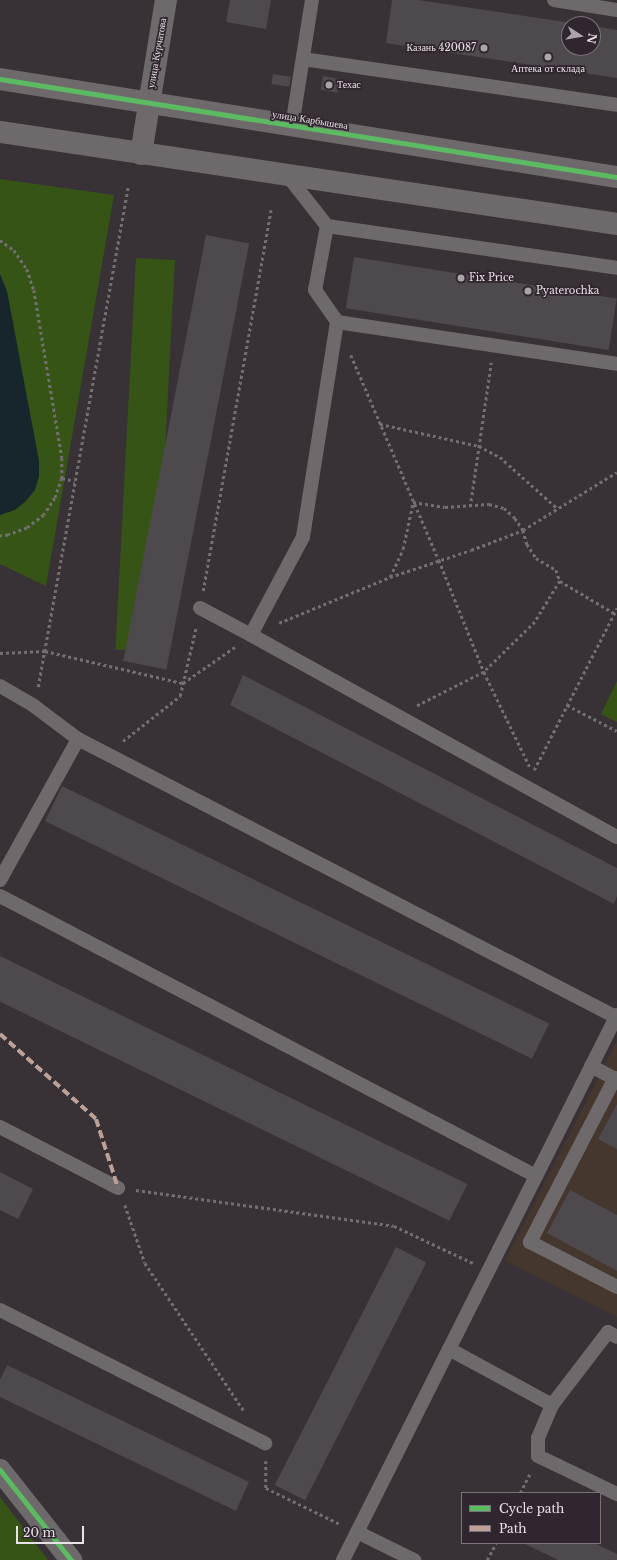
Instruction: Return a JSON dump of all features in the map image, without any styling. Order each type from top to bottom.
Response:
[{"type":"street","name":"улица Курчатова","points":[[141,154],[166,0]]},
{"type":"street","name":"улица Карбышева","points":[[0,79],[148,104],[617,177]]},
{"type":"street","points":[[0,132],[617,224]]},
{"type":"street","points":[[0,1470],[71,1560]]},
{"type":"lane","points":[[292,126],[312,0]]},
{"type":"lane","points":[[554,0],[617,10]]},
{"type":"lane","points":[[303,59],[617,105]]},
{"type":"lane","points":[[287,175],[327,226],[617,268]]},
{"type":"lane","points":[[251,635],[303,537],[337,322],[315,290],[327,226]]},
{"type":"lane","points":[[337,322],[617,364]]},
{"type":"lane","points":[[200,608],[617,837]]},
{"type":"lane","points":[[0,686],[34,706],[78,739],[616,1016],[343,1560]]},
{"type":"lane","points":[[0,880],[78,739]]},
{"type":"lane","points":[[0,896],[536,1176]]},
{"type":"lane","points":[[591,1066],[616,1079],[530,1242],[617,1287]]},
{"type":"lane","points":[[0,1127],[118,1188]]},
{"type":"lane","points":[[0,1310],[265,1443]]},
{"type":"lane","points":[[617,1337],[608,1332],[552,1405],[538,1438],[538,1456],[617,1494]]},
{"type":"lane","points":[[449,1348],[552,1405]]},
{"type":"lane","points":[[357,1532],[414,1560]]},
{"type":"path","points":[[34,706],[128,187]]},
{"type":"path","points":[[107,754],[180,696],[200,608],[271,210]]},
{"type":"path","points":[[0,240],[14,250],[27,269],[34,290],[62,458],[62,478],[55,498],[44,515],[27,528],[8,535],[0,536]]},
{"type":"path","points":[[337,322],[484,672],[532,773],[617,608]]},
{"type":"path","points":[[470,507],[494,345]]},
{"type":"path","points":[[380,424],[479,446],[500,457],[557,508]]},
{"type":"path","points":[[0,653],[45,651],[183,683],[251,635],[390,577],[471,550],[523,530],[617,472]]},
{"type":"path","points":[[62,478],[75,481]]},
{"type":"path","points":[[413,502],[445,507],[470,507],[489,504],[504,508],[515,518],[523,530],[527,544],[536,558],[556,570],[560,581],[614,613]]},
{"type":"path","points":[[390,577],[403,549],[413,502]]},
{"type":"path","points":[[398,716],[484,672],[535,622],[560,581]]},
{"type":"path","points":[[567,705],[617,731]]},
{"type":"path","points":[[357,1532],[266,1488],[265,1443],[145,1262],[118,1188],[394,1226],[489,1270]]},
{"type":"path","points":[[487,1560],[495,1544]]},
{"type":"shaded area","points":[[0,274],[7,291],[39,461],[39,476],[35,490],[26,501],[15,510],[0,515]]},
{"type":"shaded area","points":[[617,1041],[617,1317],[505,1261]]},
{"type":"green space","points":[[0,179],[114,195],[46,586],[0,564]]},
{"type":"green space","points":[[136,258],[175,260],[154,652],[115,649]]},
{"type":"green space","points":[[617,681],[617,722],[601,714]]},
{"type":"green space","points":[[0,1497],[48,1560],[0,1560]]},
{"type":"building","points":[[230,0],[271,0],[266,29],[226,22]]},
{"type":"building","points":[[392,0],[418,0],[561,21],[561,56],[601,56],[601,27],[617,30],[617,78],[386,43]]},
{"type":"building","points":[[273,74],[291,77],[289,87],[271,84]]},
{"type":"building","points":[[323,76],[340,79],[337,93],[321,90]]},
{"type":"building","points":[[206,235],[249,243],[166,669],[123,661]]},
{"type":"building","points":[[354,257],[617,299],[609,350],[346,308]]},
{"type":"building","points":[[243,675],[617,868],[617,896],[614,904],[230,705]]},
{"type":"building","points":[[62,786],[549,1024],[532,1059],[45,821]]},
{"type":"building","points":[[0,956],[467,1184],[449,1221],[0,1002]]},
{"type":"building","points":[[617,1104],[617,1149],[598,1139]]},
{"type":"building","points":[[0,1172],[33,1189],[18,1219],[0,1210]]},
{"type":"building","points":[[570,1190],[617,1215],[617,1271],[547,1233]]},
{"type":"building","points":[[396,1247],[426,1262],[305,1500],[275,1485]]},
{"type":"building","points":[[7,1365],[249,1482],[236,1511],[0,1397],[0,1380]]},
{"type":"building","points":[[525,1544],[596,1544],[617,1554],[617,1560],[558,1560]]},
{"type":"marked path","points":[[0,1034],[96,1119],[118,1188]]},
{"type":"cycle path","points":[[0,79],[617,177]]},
{"type":"cycle path","points":[[0,1470],[71,1560]]},
{"type":"place","name":"Казань 420087","points":[[484,48]]},
{"type":"place","name":"Аптека от склада","points":[[548,57]]},
{"type":"place","name":"Техас","points":[[329,85]]},
{"type":"place","name":"Fix Price","points":[[461,278]]},
{"type":"place","name":"Pyaterochka","points":[[528,291]]}]
